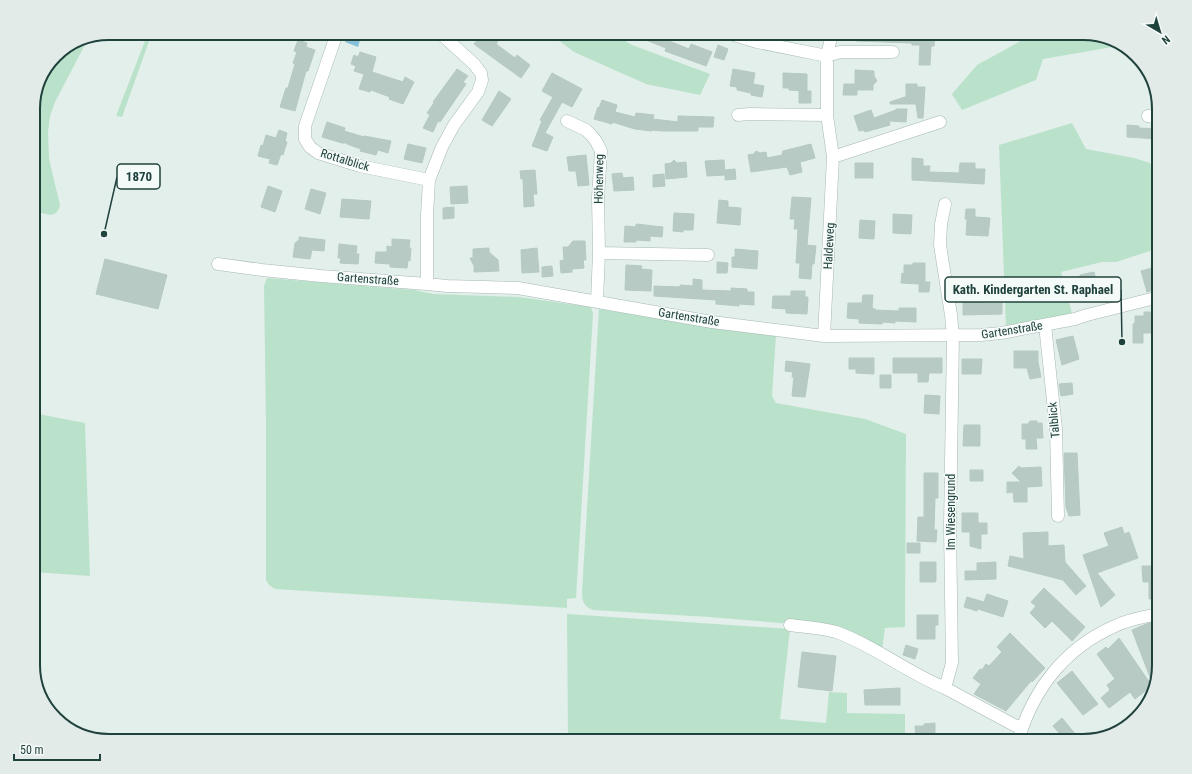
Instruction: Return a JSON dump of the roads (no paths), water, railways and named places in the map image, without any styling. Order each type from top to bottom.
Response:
[{"type":"street","name":"Rottalblick","points":[[335,40],[306,126],[305,139],[310,147],[318,153],[360,166],[429,180]]},
{"type":"street","points":[[427,284],[427,215],[429,180],[442,147],[454,125],[478,92],[482,80],[481,73],[474,64],[448,40]]},
{"type":"street","points":[[750,40],[827,56],[840,52],[893,52]]},
{"type":"street","name":"Haldeweg","points":[[824,336],[833,157],[827,115],[827,56],[830,40]]},
{"type":"street","points":[[738,115],[827,115]]},
{"type":"street","name":"Höhenweg","points":[[567,122],[586,130],[596,141],[600,151],[597,302]]},
{"type":"street","points":[[833,157],[940,122]]},
{"type":"street","name":"Im Wiesengrund","points":[[945,204],[941,224],[940,245],[953,336],[950,527],[952,663],[945,688]]},
{"type":"street","points":[[599,253],[708,255]]},
{"type":"street","name":"Gartenstraße","points":[[218,264],[321,276],[447,286],[518,288],[712,322],[824,336],[953,336],[1001,333],[1075,319],[1152,299]]},
{"type":"street","name":"Talblick","points":[[1045,325],[1056,428],[1058,516]]},
{"type":"street","points":[[1020,734],[1038,694],[1050,675],[1075,649],[1116,625],[1136,618],[1152,615]]},
{"type":"street","points":[[790,625],[834,632],[851,638],[925,680],[945,688],[1014,725],[1022,727]]},
{"type":"water","points":[[346,40],[360,40],[358,47],[345,42]]},
{"type":"place","name":"1870","points":[[104,234]]},
{"type":"place","name":"Kath. Kindergarten St. Raphael","points":[[1122,342]]}]
